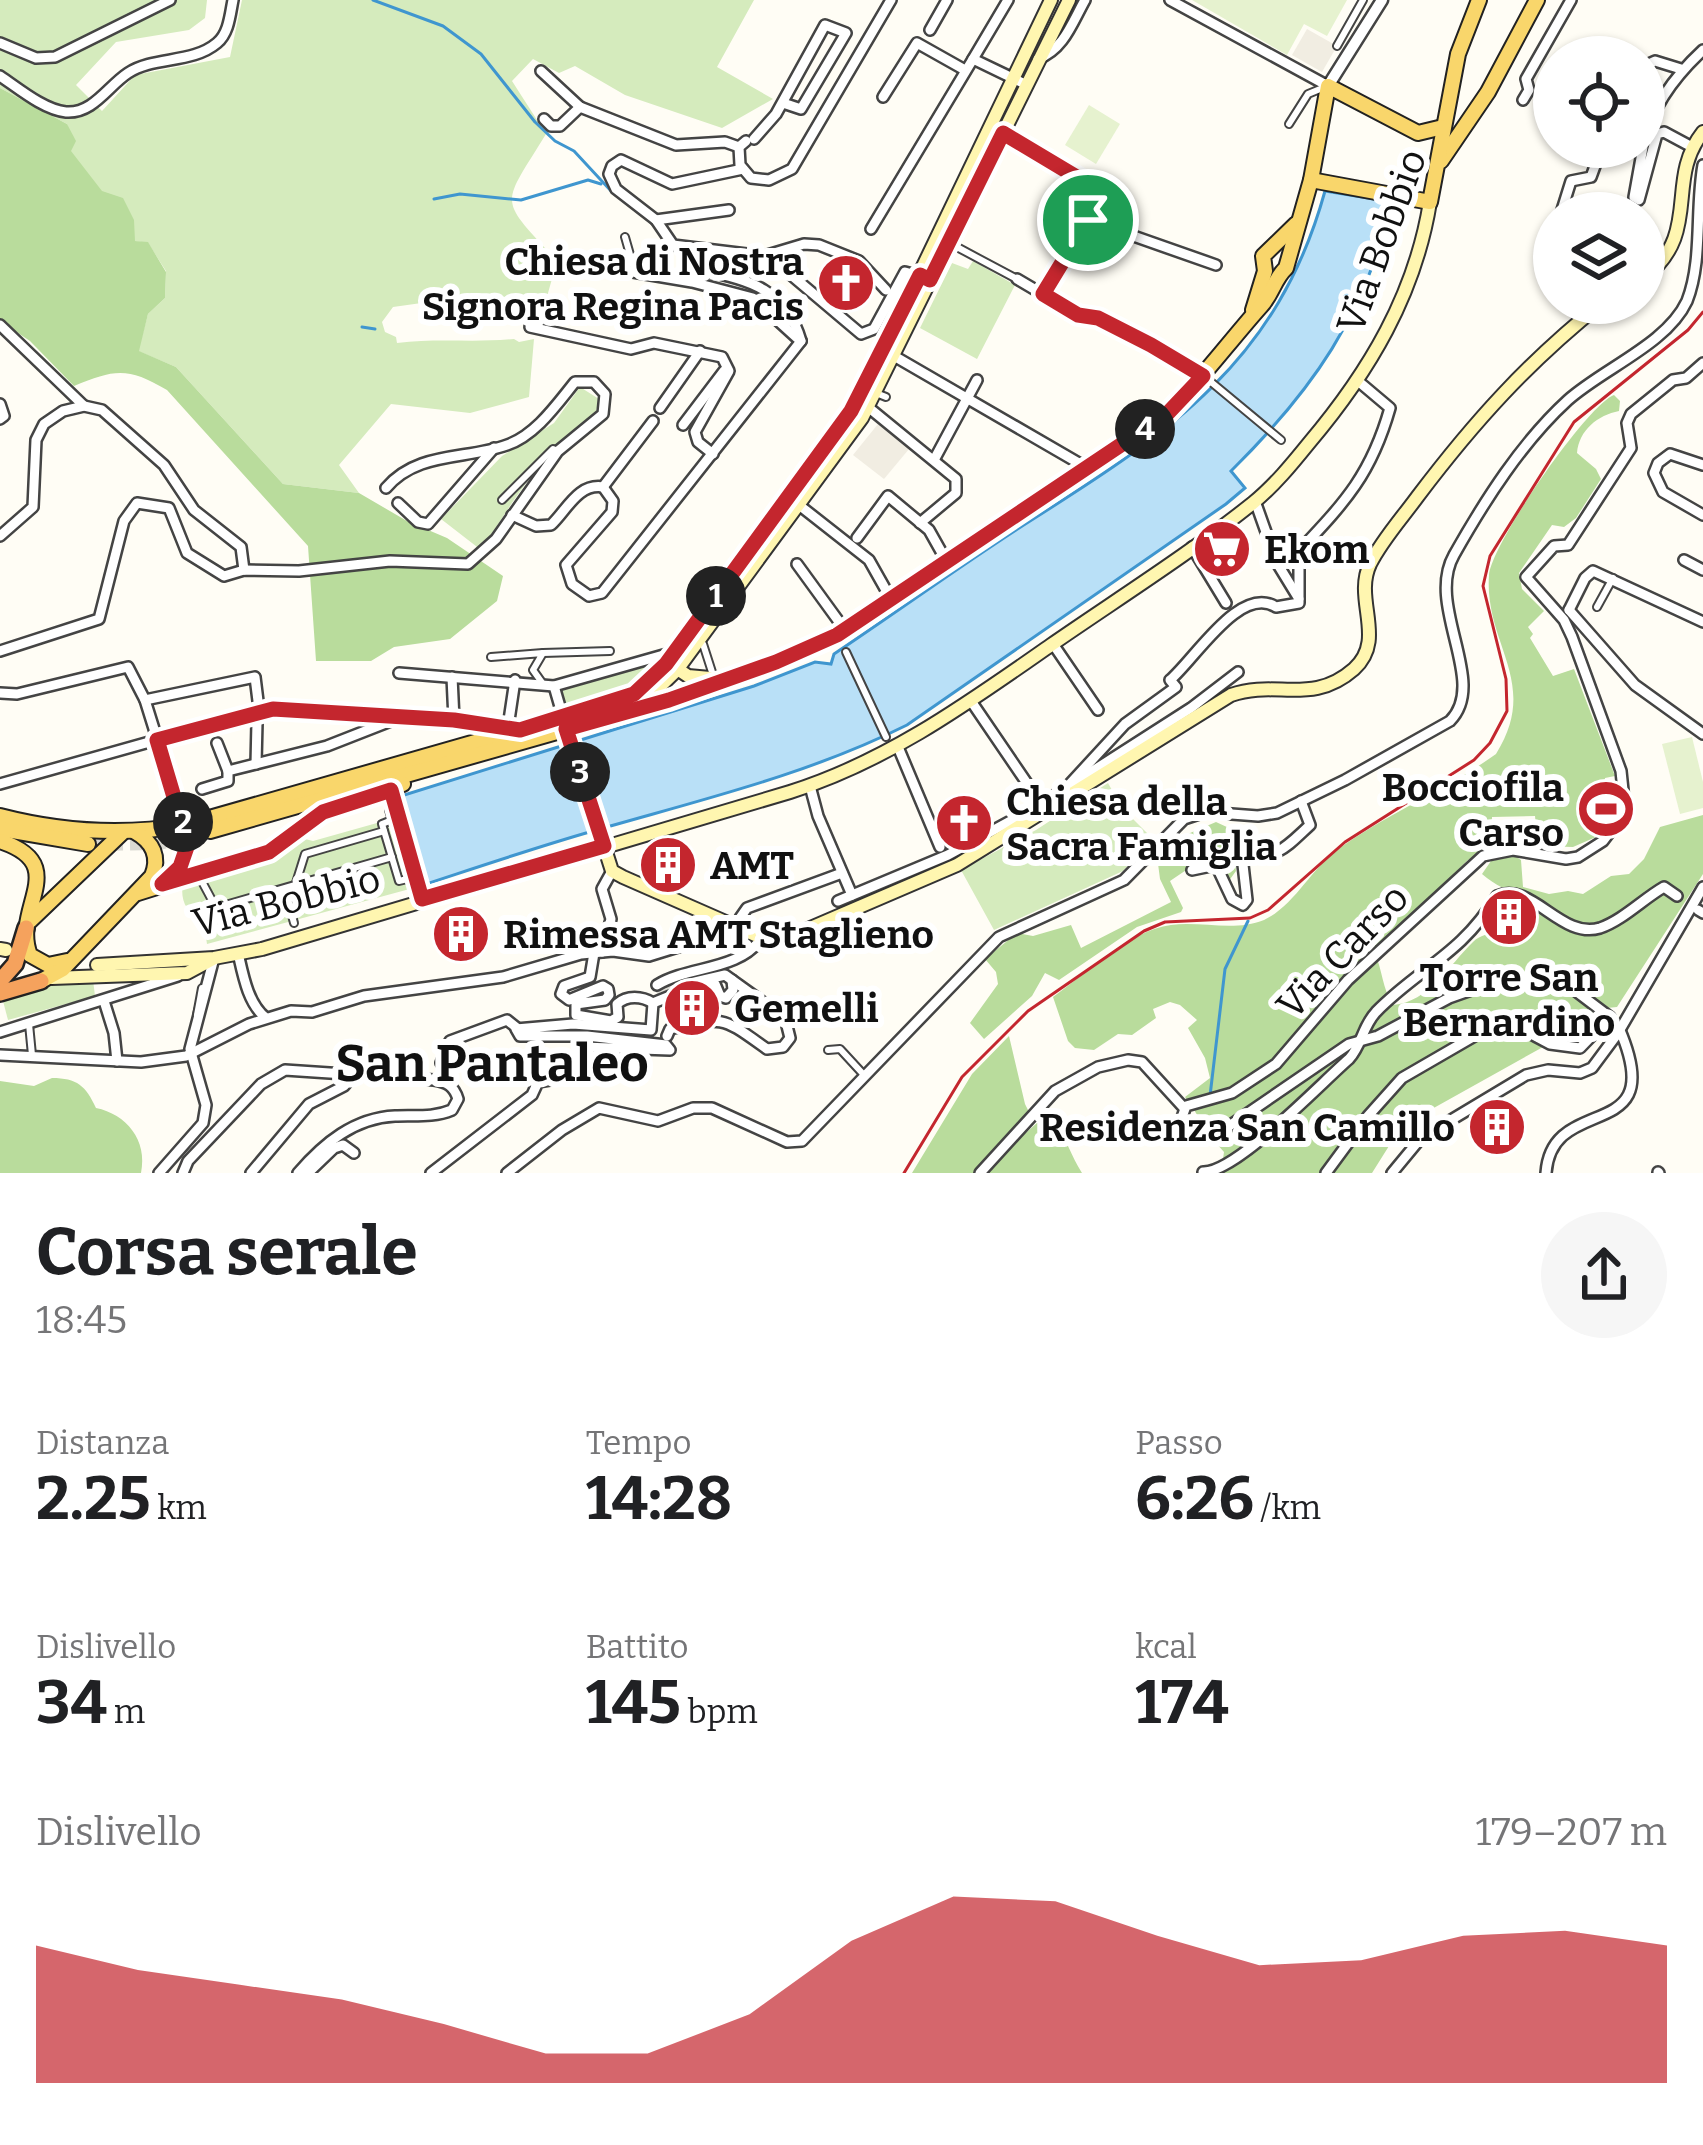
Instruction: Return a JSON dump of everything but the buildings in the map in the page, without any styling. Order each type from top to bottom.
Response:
[{"type":"highway","points":[[0,981],[15,964],[26,927]]},
{"type":"highway","points":[[0,993],[41,981]]},
{"type":"main road","points":[[138,893],[269,852],[323,812],[411,774],[566,726],[634,694],[672,662],[799,505],[868,407],[1052,0]]},
{"type":"main road","points":[[636,708],[657,694],[672,662],[851,411],[1003,133],[1018,82],[1039,59],[1069,0]]},
{"type":"main road","points":[[1435,170],[1458,54],[1479,0]]},
{"type":"main road","name":"Via Bobbio","points":[[97,965],[238,953],[809,786],[898,747],[970,701],[1255,501],[1309,443],[1358,381],[1402,302],[1420,247],[1435,170],[1478,106],[1537,0]]},
{"type":"main road","points":[[1271,273],[1284,271],[1301,218],[1328,86],[1418,133],[1443,127]]},
{"type":"main road","points":[[1452,92],[1460,107],[1478,106]]},
{"type":"main road","points":[[1665,261],[1680,237],[1686,172],[1703,132]]},
{"type":"main road","points":[[1311,180],[1430,202]]},
{"type":"main road","points":[[0,816],[63,830],[129,832],[184,826],[514,729],[585,723],[636,708],[728,679],[845,630],[1089,469],[1207,379],[1252,315],[1271,273],[1263,256],[1301,218]]},
{"type":"main road","points":[[1274,250],[1287,261]]},
{"type":"main road","points":[[566,726],[613,871],[762,938],[801,932],[957,865],[1232,695],[1256,689],[1308,692],[1353,670],[1370,644],[1366,577],[1385,541],[1493,402],[1576,324]]},
{"type":"main road","points":[[672,662],[688,676],[728,679]]},
{"type":"main road","points":[[211,832],[385,787]]},
{"type":"main road","points":[[162,884],[187,853],[184,826]]},
{"type":"main road","points":[[0,829],[88,844]]},
{"type":"main road","points":[[41,981],[63,969],[152,876],[156,860],[150,843],[129,832]]},
{"type":"main road","points":[[26,927],[129,832]]},
{"type":"main road","points":[[0,841],[22,848],[35,864],[38,878],[26,927],[27,949],[38,962],[52,965],[76,955]]},
{"type":"main road","points":[[41,981],[69,975],[187,973],[214,958]]},
{"type":"street","points":[[0,44],[36,58],[55,57],[170,0]]},
{"type":"street","points":[[0,76],[54,109],[78,111],[132,70],[214,46],[227,29],[233,0]]},
{"type":"street","points":[[891,0],[792,169],[762,180],[742,170],[672,184],[634,163],[618,161],[610,170],[611,183],[656,220],[674,244],[764,260],[795,275],[861,334],[874,329],[905,272],[925,277]]},
{"type":"street","points":[[930,30],[947,0]]},
{"type":"street","points":[[871,229],[1008,0]]},
{"type":"street","points":[[1039,59],[1062,42],[1085,0]]},
{"type":"street","points":[[1170,0],[1328,86]]},
{"type":"street","points":[[1336,46],[1363,0]]},
{"type":"street","points":[[1289,124],[1308,94],[1328,86],[1382,0]]},
{"type":"street","points":[[1523,100],[1526,79],[1571,0]]},
{"type":"street","points":[[542,71],[580,107],[676,145],[746,142],[764,132],[825,26],[846,33],[801,109],[783,103]]},
{"type":"street","points":[[883,97],[917,43],[964,70]]},
{"type":"street","points":[[1665,96],[1681,69],[1703,50]]},
{"type":"street","points":[[973,59],[1018,82]]},
{"type":"street","points":[[1665,64],[1681,69]]},
{"type":"street","points":[[544,119],[551,126],[560,126],[580,107]]},
{"type":"street","points":[[1643,192],[1657,134],[1664,132],[1693,147]]},
{"type":"street","points":[[1003,133],[1100,191],[1043,294]]},
{"type":"street","points":[[742,170],[746,142]]},
{"type":"street","points":[[507,1173],[599,1108],[658,1121],[698,1107],[712,1108],[776,1138],[798,1143],[861,1071],[999,937],[1124,880],[1180,821],[1205,812],[1272,814],[1390,755],[1457,714],[1463,686],[1444,594],[1446,570],[1534,435],[1569,399],[1673,324],[1688,299],[1695,272],[1703,165]]},
{"type":"street","points":[[1568,192],[1571,181],[1591,177],[1594,168]]},
{"type":"street","points":[[656,220],[729,210]]},
{"type":"street","points":[[1088,220],[1216,265]]},
{"type":"street","points":[[625,237],[631,272],[753,298],[801,341]]},
{"type":"street","points":[[801,341],[769,291],[751,280],[702,271],[698,265],[706,257],[764,260],[804,244],[819,245],[859,261],[886,290]]},
{"type":"street","points":[[955,246],[1078,315],[1098,318],[1207,379],[1281,440]]},
{"type":"street","points":[[0,325],[84,406]]},
{"type":"street","points":[[530,327],[631,350],[653,343],[700,351],[722,357],[729,371]]},
{"type":"street","points":[[512,515],[536,526],[551,525],[582,490],[603,487],[613,501],[612,512],[566,565],[572,584],[589,596],[602,593],[801,341]]},
{"type":"street","points":[[660,408],[700,351]]},
{"type":"street","points":[[895,356],[1089,469]]},
{"type":"street","points":[[1703,363],[1631,414],[1627,423],[1631,448],[1568,545],[1554,545],[1528,573],[1528,581],[1635,685],[1703,734]]},
{"type":"street","points":[[713,454],[698,442],[695,432],[729,371]]},
{"type":"street","points":[[682,425],[723,372],[729,371]]},
{"type":"street","points":[[934,460],[977,380]]},
{"type":"street","points":[[1067,787],[1125,724],[1176,687],[1170,680],[1196,657],[1227,617],[1252,603],[1296,604],[1299,551],[1361,481],[1379,445],[1390,407],[1358,381]]},
{"type":"street","points":[[0,651],[100,619],[124,521],[137,503],[169,508],[182,544],[200,564],[224,576],[244,570],[299,571],[390,561],[463,566],[486,551],[558,451],[603,414],[605,394],[594,382],[575,382],[520,438],[412,466],[386,488]]},
{"type":"street","points":[[0,404],[4,416],[0,419]]},
{"type":"street","points":[[0,536],[33,507],[36,440],[44,424],[63,410],[84,406],[101,410],[164,465],[194,510],[241,547],[244,570]]},
{"type":"street","points":[[868,407],[956,479],[956,493],[920,523]]},
{"type":"street","points":[[603,487],[653,422]]},
{"type":"street","points":[[398,503],[418,522],[428,524],[494,448]]},
{"type":"street","points":[[502,500],[553,449],[558,451]]},
{"type":"street","points":[[1703,465],[1670,454],[1654,473],[1663,492],[1703,514]]},
{"type":"street","points":[[857,538],[888,496],[929,530],[947,562]]},
{"type":"street","points":[[1255,501],[1287,582],[1299,599]]},
{"type":"street","points":[[799,505],[869,560],[891,599]]},
{"type":"street","points":[[1192,547],[1226,603]]},
{"type":"street","points":[[1684,560],[1703,570]]},
{"type":"street","points":[[797,564],[845,630]]},
{"type":"street","points":[[1567,615],[1588,573],[1613,578],[1703,622]]},
{"type":"street","points":[[1597,607],[1613,578]]},
{"type":"street","name":"Via Carso","points":[[1567,615],[1622,777],[1622,814],[1603,842],[1571,858],[1513,850],[1483,856],[1348,980],[1276,1064],[1232,1093],[1184,1108],[1180,1117],[1187,1130],[1216,1135],[1295,1078],[1361,1040],[1468,990],[1515,977],[1549,980],[1573,989],[1620,1029]]},
{"type":"street","points":[[703,644],[712,672]]},
{"type":"street","points":[[1053,644],[1098,710]]},
{"type":"street","points":[[491,657],[610,651]]},
{"type":"street","points":[[846,652],[886,737]]},
{"type":"street","points":[[543,653],[533,672],[549,685],[566,726]]},
{"type":"street","points":[[399,673],[549,685],[649,661],[672,662]]},
{"type":"street","points":[[0,693],[16,694],[122,666],[135,676],[146,700],[184,826]]},
{"type":"street","points":[[838,901],[948,855],[1067,787],[1203,700],[1238,672]]},
{"type":"street","points":[[146,700],[255,676],[258,700]]},
{"type":"street","points":[[452,677],[454,720]]},
{"type":"street","points":[[0,784],[263,710],[454,720],[514,729],[515,680]]},
{"type":"street","points":[[970,701],[1035,795]]},
{"type":"street","points":[[228,771],[327,746],[401,716]]},
{"type":"street","points":[[256,764],[257,722]]},
{"type":"street","points":[[467,746],[470,722]]},
{"type":"street","points":[[202,789],[228,781],[218,743]]},
{"type":"street","points":[[898,747],[940,847]]},
{"type":"street","points":[[809,786],[852,896]]},
{"type":"street","points":[[385,787],[422,899]]},
{"type":"street","points":[[1192,870],[1216,865],[1232,899],[1243,905],[1247,900],[1242,856],[1273,856],[1291,843],[1311,822],[1301,801]]},
{"type":"street","points":[[389,810],[392,820],[382,824],[399,881],[416,877]]},
{"type":"street","points":[[295,886],[305,854],[384,831]]},
{"type":"street","points":[[199,876],[219,906],[392,857]]},
{"type":"street","points":[[613,871],[602,889],[611,920],[590,977],[564,986],[561,994],[569,1000],[603,986],[609,995],[605,1000],[576,1004],[576,1015],[608,1022],[618,1018],[618,1003],[626,998],[653,1003],[715,985],[726,998],[733,990],[731,980]]},
{"type":"street","points":[[740,919],[747,908],[842,872]]},
{"type":"street","points":[[1361,1040],[1361,1031],[1377,1011],[1448,956],[1497,896],[1516,893],[1581,930],[1598,928],[1664,886],[1677,896]]},
{"type":"street","points":[[1392,1173],[1421,1138],[1526,1075],[1587,1071],[1600,1060],[1703,887]]},
{"type":"street","points":[[284,890],[294,923]]},
{"type":"street","points":[[0,1055],[141,1062],[191,1054],[266,1018],[292,1011],[312,1012],[364,996],[503,977],[598,953],[649,956],[707,938]]},
{"type":"street","points":[[657,985],[733,961],[752,951],[762,938]]},
{"type":"street","points":[[238,953],[246,986],[258,1012],[266,1018]]},
{"type":"street","points":[[159,1173],[203,1123],[206,1105],[191,1054],[214,958]]},
{"type":"street","name":"Via Bobbio","points":[[0,1032],[187,973]]},
{"type":"street","points":[[667,1036],[670,1029],[715,1018],[732,1023],[767,1049],[783,1047],[790,1038],[789,1023],[722,974],[682,985]]},
{"type":"street","points":[[199,1017],[195,1012],[203,984]]},
{"type":"street","points":[[104,1001],[115,1033],[117,1061]]},
{"type":"street","points":[[441,1063],[450,1041],[507,1020],[517,1028],[573,1024],[651,1030],[653,1003]]},
{"type":"street","points":[[1326,1173],[1388,1092],[1437,1056],[1478,1034],[1514,1025],[1550,1044],[1575,1049],[1610,1017]]},
{"type":"street","points":[[29,1024],[32,1055]]},
{"type":"street","points":[[431,1173],[539,1082],[578,1076],[580,1049],[585,1046],[666,1052],[670,1048],[587,1036],[520,1036],[515,1033],[517,1028]]},
{"type":"street","points":[[1546,1173],[1556,1140],[1616,1107],[1630,1094],[1634,1066],[1620,1029]]},
{"type":"street","name":"Via Carso","points":[[1203,1172],[1215,1173],[1237,1160],[1349,1059],[1361,1040]]},
{"type":"street","points":[[828,1050],[840,1049],[861,1071]]},
{"type":"street","points":[[980,1173],[1054,1091],[1098,1067],[1139,1060],[1184,1108]]},
{"type":"street","points":[[183,1173],[214,1132],[276,1073],[293,1068],[355,1073],[444,1082],[454,1090],[457,1103],[442,1114],[382,1117],[353,1127],[322,1147],[298,1173]]},
{"type":"street","points":[[251,1173],[309,1104],[344,1086],[355,1073]]},
{"type":"street","points":[[308,1173],[334,1148],[343,1145],[354,1153]]},
{"type":"green space","points":[[0,0],[207,0],[205,18],[189,30],[116,42],[76,85],[102,111],[135,75],[230,57],[242,0],[754,0],[717,67],[773,99],[722,128],[625,95],[575,66],[559,73],[533,59],[512,81],[546,134],[520,176],[512,201],[524,224],[557,261],[539,325],[518,295],[490,304],[443,300],[393,307],[382,322],[397,343],[534,339],[529,397],[470,413],[391,404],[339,465],[359,493],[283,484],[176,367],[138,351],[148,314],[165,298],[166,271],[148,243],[135,241],[70,151],[67,124],[0,88]]},
{"type":"green space","points":[[1192,0],[1347,0],[1327,36],[1304,24],[1287,55]]},
{"type":"green space","points":[[0,88],[67,124],[76,141],[71,151],[102,191],[123,198],[134,220],[135,241],[148,242],[166,272],[165,298],[148,314],[139,351],[176,367],[283,484],[359,493],[447,538],[503,576],[497,601],[450,639],[394,647],[371,661],[316,661],[308,546],[167,390],[121,373],[74,386],[30,341],[0,321]]},
{"type":"green space","points":[[1089,105],[1120,124],[1096,164],[1065,145]]},
{"type":"green space","points":[[973,261],[1015,285],[977,359],[920,328],[952,263],[968,269]]},
{"type":"green space","points":[[580,387],[599,399],[595,416],[545,460],[481,550],[441,519],[502,456],[554,423]]},
{"type":"green space","points":[[1614,395],[1620,401],[1619,411],[1591,425],[1577,453],[1601,479],[1576,518],[1564,527],[1552,525],[1519,573],[1522,589],[1544,611],[1528,627],[1533,634],[1530,638],[1553,676],[1574,669],[1615,776],[1605,778],[1603,801],[1587,829],[1596,837],[1573,847],[1538,846],[1535,816],[1492,817],[1491,847],[1468,860],[1374,951],[1393,1005],[1428,990],[1479,938],[1526,924],[1523,901],[1482,874],[1491,861],[1515,856],[1521,860],[1523,887],[1549,894],[1583,894],[1611,876],[1629,874],[1644,859],[1660,827],[1703,815],[1703,874],[1617,1007],[1607,1008],[1602,1020],[1577,1043],[1543,1047],[1414,1119],[1394,1138],[1372,1173],[1221,1173],[1224,1152],[1185,1097],[1210,1078],[1188,1028],[1197,1020],[1170,1002],[1153,1009],[1156,1018],[1132,1035],[1118,1034],[1094,1050],[1075,1048],[1068,1041],[1053,997],[1124,944],[1155,929],[1182,924],[1241,925],[1275,914],[1337,850],[1496,754],[1513,706],[1508,664],[1490,600],[1494,559],[1563,449]]},
{"type":"green space","points":[[652,664],[653,670],[630,688],[614,689],[609,696],[566,709],[560,690]]},
{"type":"green space","points":[[1692,737],[1703,782],[1703,808],[1680,814],[1662,744]]},
{"type":"green space","points":[[1108,783],[1122,808],[1152,838],[1123,871],[994,930],[961,870],[1036,830]]},
{"type":"green space","points":[[1216,822],[1229,828],[1223,848],[1233,851],[1236,871],[1228,882],[1217,861],[1201,860],[1170,881],[1181,912],[1137,927],[1059,980],[1045,973],[1032,996],[984,1039],[970,1023],[998,984],[996,972],[985,959],[1017,933],[1033,936],[1071,925],[1081,948],[1171,902],[1160,879],[1157,856],[1183,836]]},
{"type":"green space","points":[[377,823],[390,825],[404,875],[414,873],[417,887],[207,944],[203,918],[185,905],[183,881],[303,831],[305,839],[313,841]]},
{"type":"green space","points":[[93,980],[95,996],[8,1020],[3,1001],[56,984]]},
{"type":"green space","points":[[1009,1036],[1031,1116],[977,1173],[912,1173],[972,1074]]},
{"type":"green space","points":[[52,1078],[80,1085],[96,1108],[117,1116],[132,1130],[141,1150],[141,1173],[0,1173],[0,1081],[34,1086]]},
{"type":"green space","points":[[1037,1123],[1053,1123],[1082,1173],[986,1173],[994,1161]]},
{"type":"shaded area","points":[[1307,29],[1337,46],[1322,72],[1292,55]]},
{"type":"shaded area","points":[[878,424],[909,449],[884,479],[853,455]]},
{"type":"water","points":[[1325,191],[1393,202],[1381,243],[1332,349],[1287,411],[1231,471],[1245,488],[1226,504],[907,725],[792,772],[426,884],[401,796],[754,686],[815,662],[831,664],[834,654],[1129,456],[1213,386],[1248,347],[1279,302],[1305,250]]},
{"type":"waterway","points":[[373,0],[443,26],[481,54],[535,122],[574,151],[612,192]]},
{"type":"waterway","points":[[434,199],[460,194],[521,200],[588,180],[601,184]]},
{"type":"waterway","points":[[362,327],[375,329]]},
{"type":"waterway","points":[[1210,1096],[1225,969],[1248,921]]},
{"type":"tunnel","points":[[88,844],[159,843],[210,831]]},
{"type":"tunnel","points":[[707,938],[734,923]]},
{"type":"tunnel","points":[[657,985],[663,995],[682,985]]},
{"type":"railway","points":[[904,1173],[962,1077],[1028,1011],[1144,931],[1165,922],[1250,918],[1268,910],[1345,842],[1474,760],[1490,743],[1507,711],[1506,679],[1483,586],[1490,556],[1574,422],[1688,330],[1703,312]]},
{"type":"place","name":"Chiesa di Nostra Signora Regina Pacis","points":[[846,283]]},
{"type":"place","name":"Ekom","points":[[1222,549]]},
{"type":"place","name":"Bocciofila Carso","points":[[1606,809]]},
{"type":"place","name":"Chiesa della Sacra Famiglia","points":[[964,823]]},
{"type":"place","name":"AMT","points":[[668,865]]},
{"type":"place","name":"Torre San Bernardino","points":[[1509,917]]},
{"type":"place","name":"Rimessa AMT Staglieno","points":[[461,934]]},
{"type":"place","name":"Gemelli","points":[[692,1008]]},
{"type":"place","name":"Residenza San Camillo","points":[[1497,1127]]},
{"type":"district","name":"San Pantaleo","points":[[492,1063]]},
{"type":"route","points":[[1003,133],[1100,191],[1088,220],[1043,294],[1078,315],[1098,318],[1151,345],[1203,376],[1167,414],[837,635],[669,700],[566,729],[604,846],[422,899],[391,790],[323,812],[269,852],[162,884],[180,867],[188,844],[157,740],[273,709],[454,720],[520,730],[643,689],[851,411],[920,275],[930,280],[1003,133]]}]
